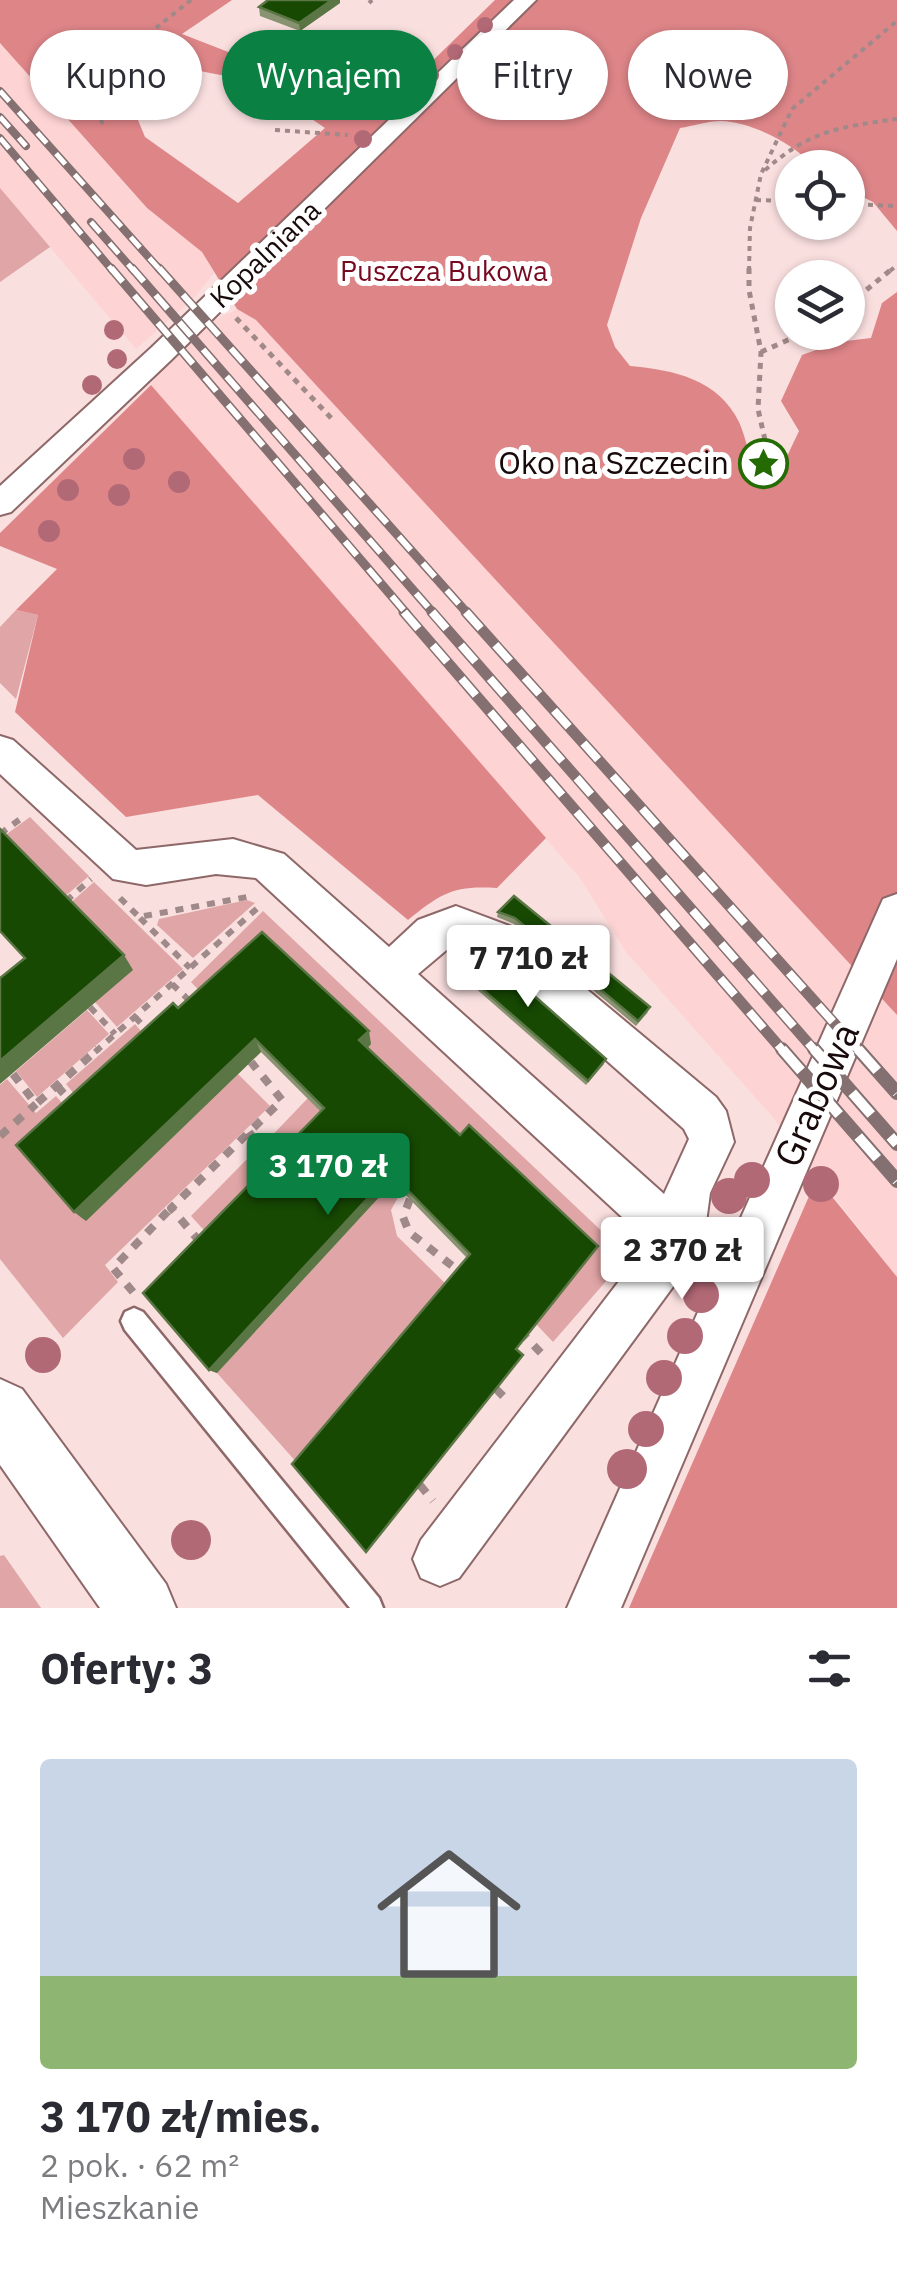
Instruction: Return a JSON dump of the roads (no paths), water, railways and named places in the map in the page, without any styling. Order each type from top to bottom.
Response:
[{"type":"street","name":"Kopalniana","points":[[0,504],[526,0]]},
{"type":"street","points":[[0,751],[127,867],[149,870],[231,854],[249,856],[276,870],[732,1285]]},
{"type":"street","name":"Grabowa","points":[[594,1608],[897,912]]},
{"type":"street","points":[[392,972],[446,924],[462,923],[490,936],[700,1113],[710,1127],[712,1142],[682,1209],[682,1238],[440,1559]]},
{"type":"street","points":[[0,1410],[142,1608]]},
{"type":"lane","points":[[135,1308],[369,1608]]},
{"type":"railway","points":[[0,91],[161,271]]},
{"type":"railway","points":[[0,117],[26,146]]},
{"type":"railway","points":[[0,138],[113,271]]},
{"type":"railway","points":[[91,222],[134,271]]},
{"type":"railway","points":[[111,268],[407,614]]},
{"type":"railway","points":[[132,268],[434,614]]},
{"type":"railway","points":[[159,268],[468,614]]},
{"type":"railway","points":[[404,612],[784,1052]]},
{"type":"railway","points":[[432,612],[816,1052]]},
{"type":"railway","points":[[466,612],[860,1052]]},
{"type":"railway","points":[[782,1049],[897,1181]]},
{"type":"railway","points":[[814,1049],[897,1144]]},
{"type":"railway","points":[[858,1049],[897,1093]]},
{"type":"place","name":"Oko na Szczecin","points":[[764,463]]},
{"type":"park label","name":"Puszcza Bukowa","points":[[444,271]]}]
